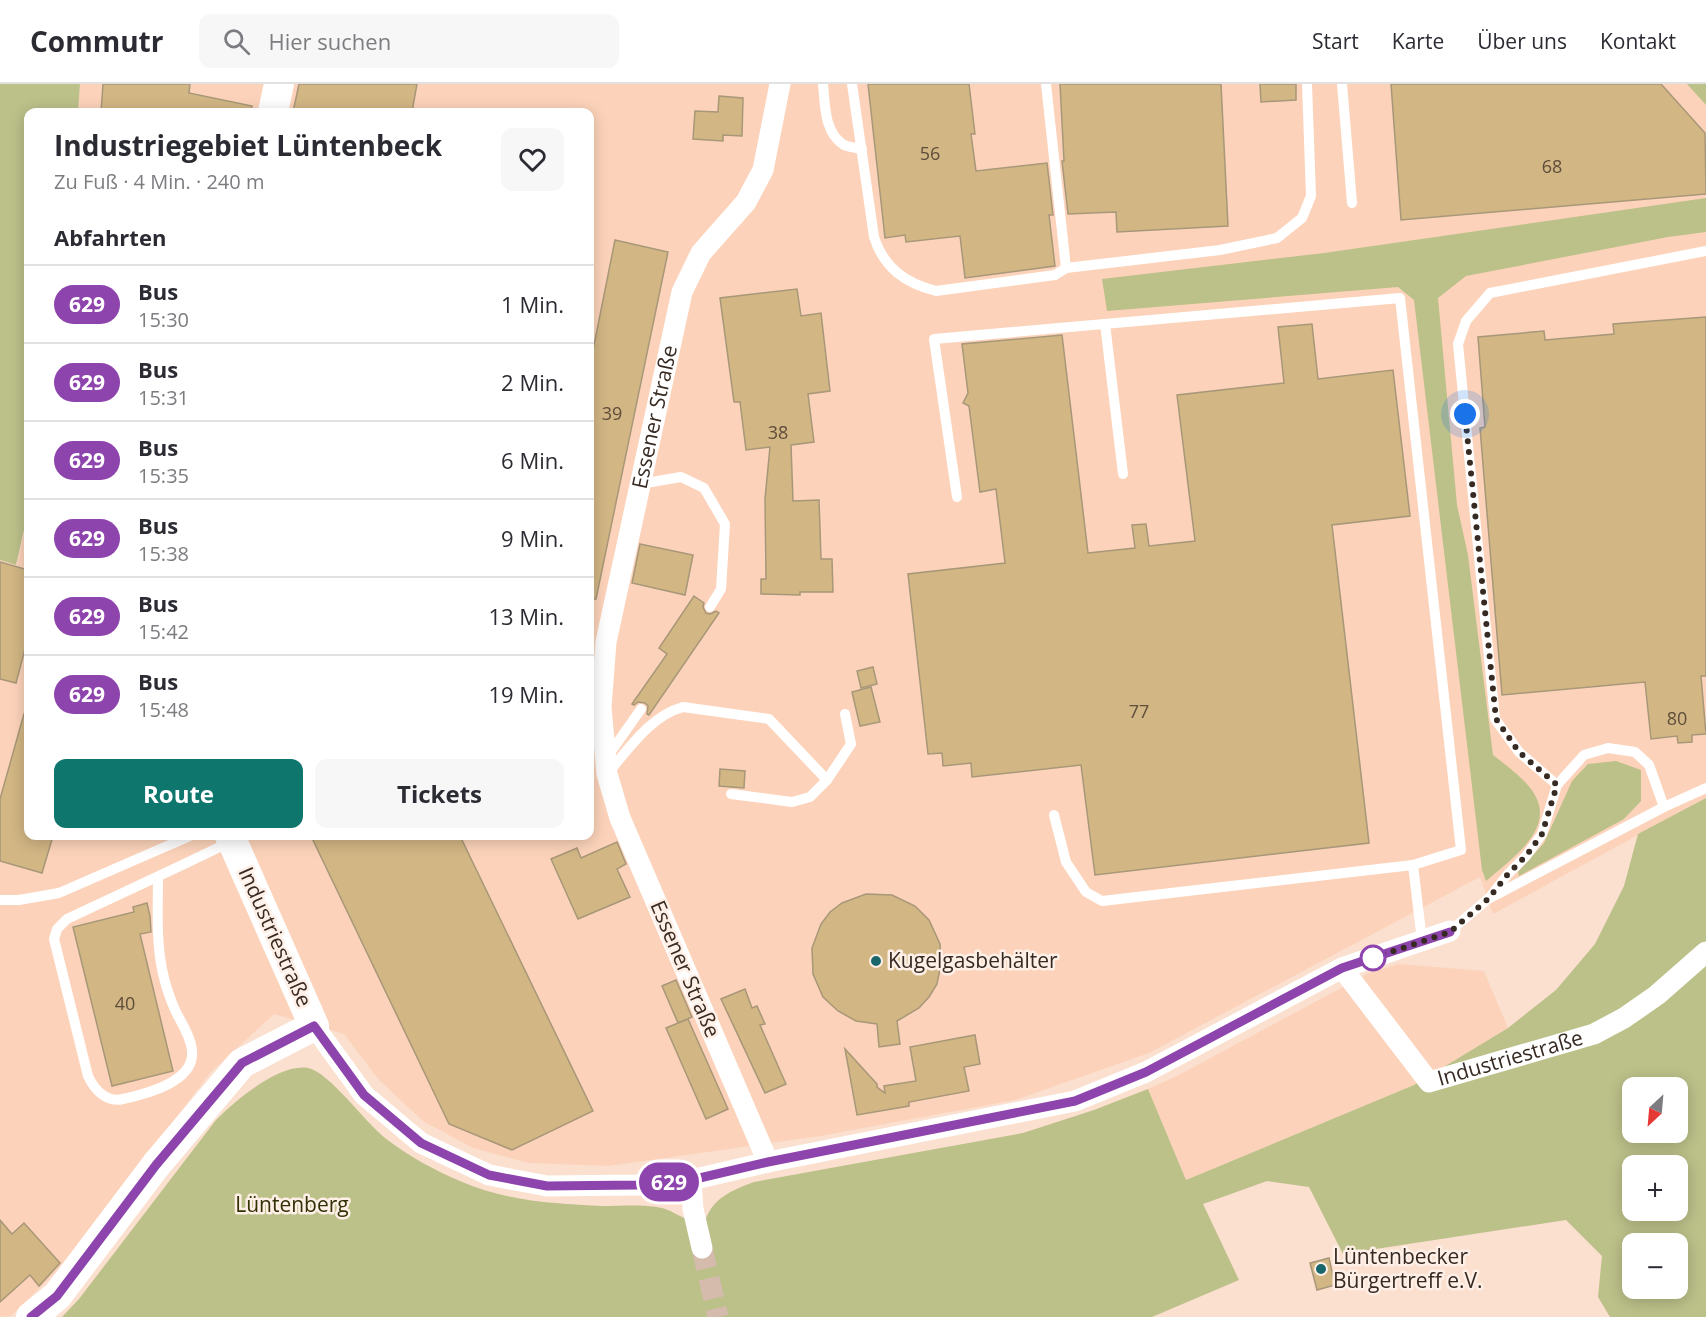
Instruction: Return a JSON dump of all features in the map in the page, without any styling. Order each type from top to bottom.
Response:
[{"type":"street","points":[[274,108],[279,84]]},
{"type":"street","name":"Essener Straße","points":[[768,1162],[620,818],[606,766],[601,707],[606,642],[682,292],[701,253],[746,202],[763,170],[780,84]]},
{"type":"street","name":"Industriestraße","points":[[232,840],[314,1026],[364,1095],[421,1143],[489,1175],[547,1186],[637,1185],[691,1180],[768,1162],[1075,1101],[1146,1072],[1342,968],[1450,932]]},
{"type":"street","name":"Industriestraße","points":[[1342,968],[1429,1082],[1594,1034],[1624,1018],[1657,995],[1706,952]]},
{"type":"street","points":[[31,1317],[57,1296],[156,1165],[242,1063],[314,1026]]},
{"type":"street","points":[[691,1180],[693,1209],[702,1248]]},
{"type":"lane","points":[[823,84],[827,120],[835,137],[845,145],[862,149]]},
{"type":"lane","points":[[852,84],[874,237],[879,253],[896,273],[916,286],[936,291],[1055,275],[1066,268],[1220,250],[1277,238],[1302,218],[1311,196],[1307,84]]},
{"type":"lane","points":[[1046,84],[1066,268]]},
{"type":"lane","points":[[1342,84],[1352,203]]},
{"type":"lane","points":[[1557,785],[1519,752],[1496,719],[1458,344],[1466,321],[1490,293],[1706,250]]},
{"type":"lane","points":[[957,497],[934,339],[1400,298],[1461,850],[1413,865],[1102,901],[1086,892],[1066,862],[1054,815]]},
{"type":"lane","points":[[1105,324],[1123,474]]},
{"type":"lane","points":[[640,484],[681,477],[704,488],[725,524],[722,589],[710,607]]},
{"type":"lane","points":[[606,766],[670,710],[683,706],[769,719],[827,780]]},
{"type":"lane","points":[[606,766],[641,710]]},
{"type":"lane","points":[[731,794],[792,802],[810,797],[827,780],[851,744],[846,714]]},
{"type":"lane","points":[[1450,932],[1488,899],[1526,856],[1542,834],[1557,785],[1584,755],[1608,748],[1635,752],[1649,765],[1664,807]]},
{"type":"lane","points":[[1488,899],[1664,807],[1706,788]]},
{"type":"lane","points":[[0,900],[19,900],[59,892],[181,840]]},
{"type":"lane","points":[[158,877],[162,967],[167,988],[193,1051],[191,1061],[182,1077],[150,1092],[118,1100],[104,1096],[94,1089],[88,1076],[54,939],[57,929],[67,919],[158,877],[227,840]]},
{"type":"lane","points":[[1413,865],[1422,941]]},
{"type":"shaded area","points":[[80,84],[1706,84],[1706,798],[1493,914],[1480,877],[1149,1053],[1015,1100],[820,1136],[609,1166],[529,1163],[473,1148],[423,1121],[379,1080],[344,1034],[274,1014],[211,1072],[60,1268],[11,1316],[0,1317],[0,560],[17,565],[24,531],[24,840],[594,840],[594,108],[78,108]]},
{"type":"shaded area","points":[[1399,964],[1484,971],[1508,1028],[1414,1085],[1186,1180],[1148,1089],[1177,1076],[1369,973]]},
{"type":"green space","points":[[0,84],[80,84],[78,108],[24,108],[24,530],[16,565],[0,560]]},
{"type":"green space","points":[[1687,84],[1706,84],[1706,105]]},
{"type":"green space","points":[[1706,198],[1706,232],[1668,237],[1466,276],[1438,298],[1457,505],[1468,555],[1493,755],[1522,779],[1535,794],[1540,809],[1539,823],[1523,848],[1486,881],[1482,870],[1414,300],[1398,287],[1107,311],[1102,279],[1324,253]]},
{"type":"green space","points":[[1616,761],[1641,770],[1641,801],[1624,819],[1519,876],[1518,872],[1544,843],[1572,781],[1588,764]]},
{"type":"green space","name":"Lüntenberg","points":[[1706,798],[1706,1317],[1610,1317],[1598,1297],[1602,1256],[1566,1220],[1343,1254],[1309,1187],[1267,1181],[1203,1204],[1239,1280],[1152,1317],[62,1317],[79,1299],[216,1120],[258,1085],[284,1071],[308,1068],[317,1072],[326,1078],[385,1138],[421,1162],[477,1188],[512,1197],[548,1202],[655,1207],[689,1220],[705,1222],[717,1201],[730,1192],[754,1182],[1023,1133],[1094,1110],[1148,1089],[1186,1180],[1414,1085],[1508,1028],[1556,990],[1595,944],[1624,886],[1638,834]]},
{"type":"building","points":[[103,84],[190,84],[189,93],[252,106],[252,108],[101,108]]},
{"type":"building","points":[[299,84],[417,84],[413,108],[294,108]]},
{"type":"building","points":[[868,84],[969,84],[975,134],[971,134],[976,171],[1047,163],[1053,215],[1049,215],[1055,266],[965,278],[960,236],[906,242],[905,235],[885,238]]},
{"type":"building","points":[[1060,84],[1221,84],[1228,226],[1117,232],[1116,212],[1068,214],[1062,161],[1064,161]]},
{"type":"building","points":[[1260,84],[1296,84],[1296,100],[1261,102]]},
{"type":"building","points":[[1391,84],[1661,84],[1705,133],[1706,194],[1401,220]]},
{"type":"building","points":[[719,96],[743,98],[742,136],[723,135],[723,141],[693,139],[695,111],[718,112]]},
{"type":"building","points":[[615,240],[668,252],[596,599],[594,599],[594,345]]},
{"type":"building","points":[[797,289],[801,316],[821,313],[830,391],[808,394],[814,442],[791,445],[793,501],[819,500],[821,559],[832,559],[833,592],[800,592],[800,595],[761,594],[761,579],[766,579],[765,499],[770,447],[746,450],[740,402],[734,402],[720,298]]},
{"type":"building","points":[[1706,317],[1706,676],[1701,676],[1706,734],[1692,735],[1692,742],[1678,743],[1677,736],[1651,739],[1645,682],[1502,695],[1480,428],[1485,427],[1478,337],[1544,331],[1545,340],[1614,334],[1613,324]]},
{"type":"building","points":[[1312,324],[1318,379],[1393,370],[1410,516],[1332,525],[1369,843],[1095,875],[1081,765],[972,777],[971,763],[943,766],[942,753],[928,754],[908,574],[1005,563],[996,489],[980,492],[969,406],[963,403],[968,393],[962,344],[1062,335],[1088,553],[1135,548],[1132,525],[1146,524],[1149,546],[1195,541],[1177,395],[1284,383],[1278,327]]},
{"type":"building","points":[[640,544],[693,555],[685,595],[632,583]]},
{"type":"building","points":[[0,562],[24,569],[24,653],[16,683],[0,679]]},
{"type":"building","points":[[694,596],[704,603],[706,613],[716,611],[719,613],[649,715],[647,714],[648,706],[645,703],[632,704],[667,654],[659,648]]},
{"type":"building","points":[[873,667],[877,684],[861,688],[857,671]]},
{"type":"building","points":[[871,687],[880,722],[860,726],[852,692]]},
{"type":"building","points":[[24,714],[24,840],[52,840],[42,873],[0,861],[0,799]]},
{"type":"building","points":[[720,769],[745,771],[744,788],[719,786]]},
{"type":"building","points":[[313,840],[462,840],[593,1111],[512,1150],[449,1124]]},
{"type":"building","points":[[617,842],[626,864],[617,869],[630,897],[578,919],[551,859],[577,848],[581,858]]},
{"type":"building","name":"Kugelgasbehälter","points":[[866,894],[892,895],[915,906],[929,920],[940,944],[941,964],[937,984],[919,1008],[897,1021],[900,1044],[879,1047],[877,1024],[856,1021],[838,1011],[823,997],[813,974],[812,948],[821,924],[830,912],[842,903]]},
{"type":"building","points":[[147,903],[151,932],[140,934],[173,1071],[112,1086],[73,927],[134,912],[133,907]]},
{"type":"building","points":[[676,980],[692,1017],[678,1023],[662,986]]},
{"type":"building","points":[[745,989],[752,1008],[757,1006],[765,1024],[760,1025],[786,1084],[765,1093],[721,999]]},
{"type":"building","points":[[688,1019],[728,1109],[706,1119],[666,1028]]},
{"type":"building","points":[[975,1035],[980,1064],[964,1067],[969,1091],[909,1102],[909,1106],[857,1115],[845,1049],[877,1084],[877,1087],[885,1093],[884,1086],[916,1081],[910,1047]]},
{"type":"building","points":[[0,1220],[12,1234],[24,1223],[60,1263],[39,1286],[30,1275],[0,1302]]},
{"type":"building","name":"Lüntenbecker Bürgertreff e.V.","points":[[1329,1258],[1335,1285],[1317,1290],[1310,1263]]},
{"type":"tunnel","points":[[702,1248],[718,1317]]},
{"type":"bus line","name":"629","points":[[31,1317],[57,1296],[156,1165],[242,1063],[314,1026],[364,1095],[421,1143],[489,1175],[547,1186],[637,1185],[691,1180],[768,1162],[1075,1101],[1146,1072],[1342,968],[1450,932]]},
{"type":"place","name":"Kugelgasbehälter","points":[[876,961]]},
{"type":"place","name":"Lüntenbecker Bürgertreff e.V.","points":[[1321,1269]]},
{"type":"route","points":[[1373,958],[1450,932],[1488,899],[1542,834],[1557,785],[1519,752],[1496,719],[1465,414]]}]
